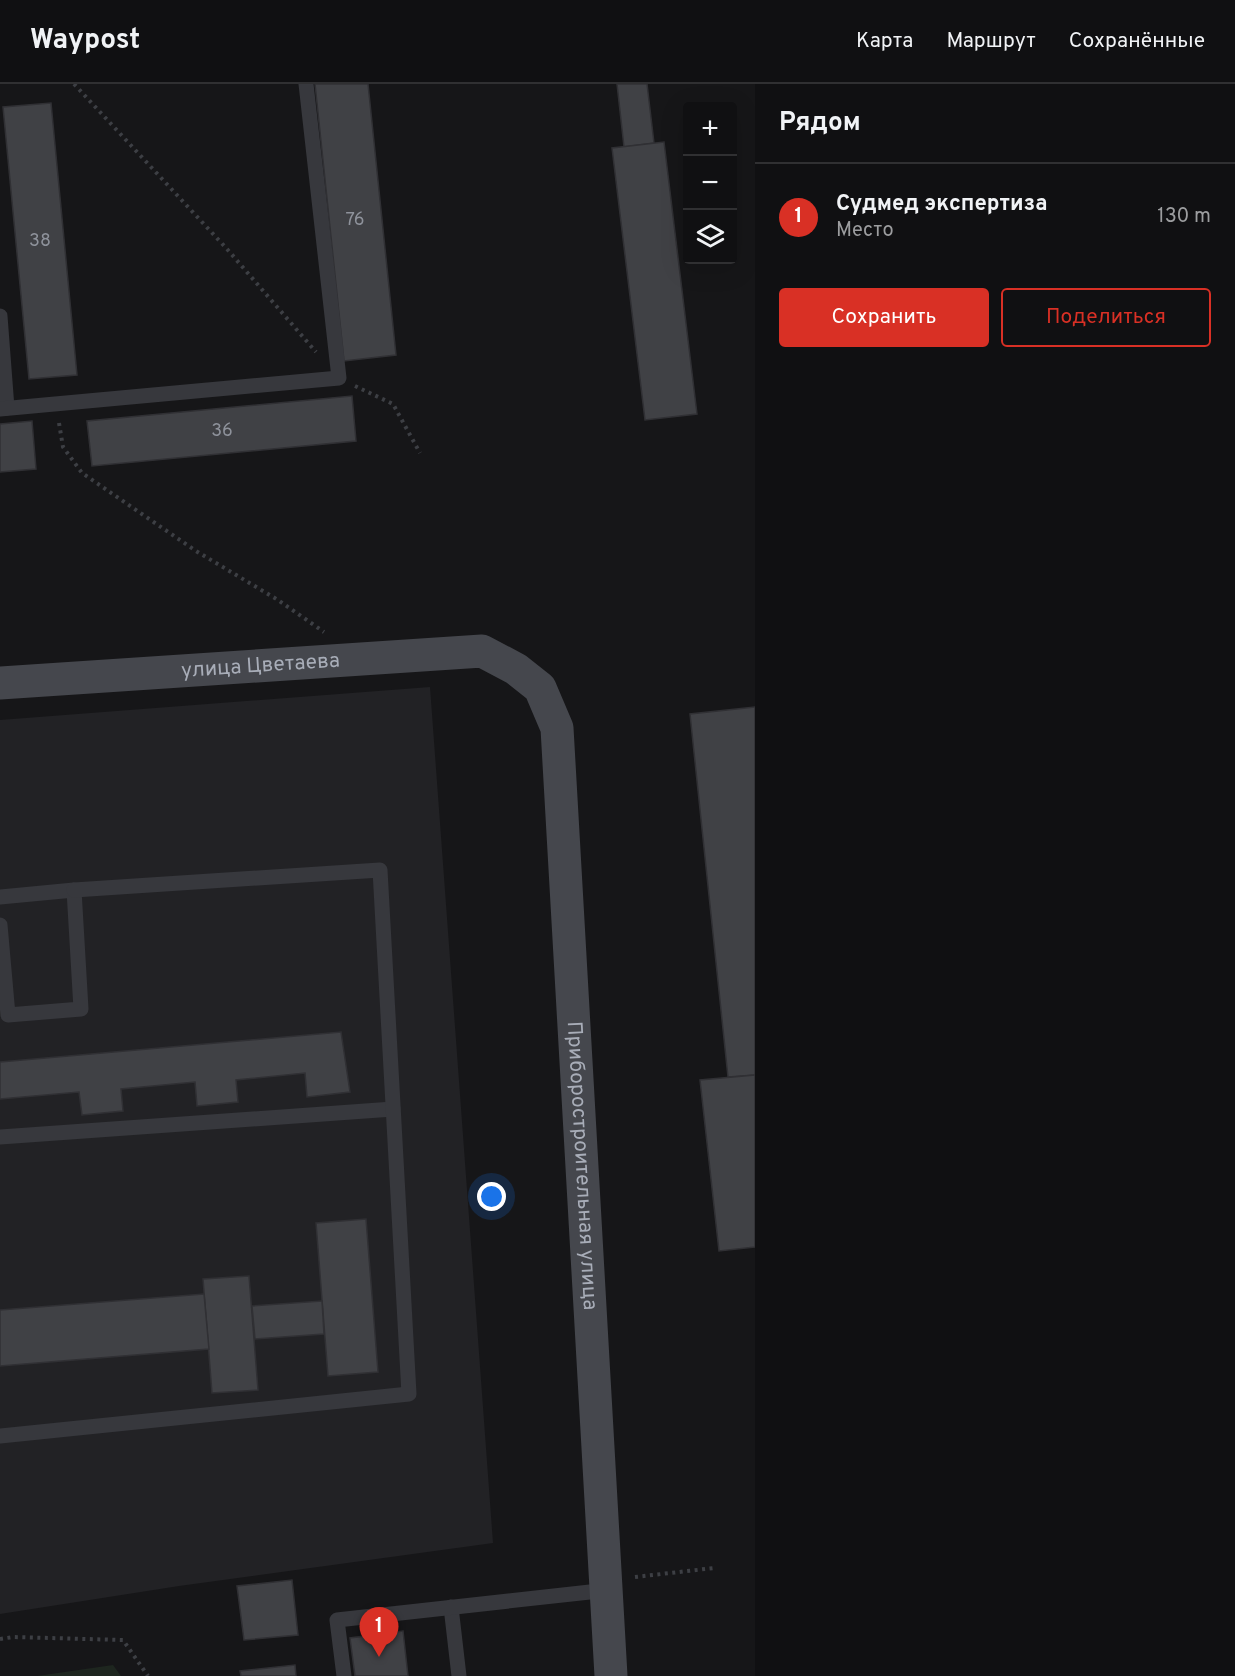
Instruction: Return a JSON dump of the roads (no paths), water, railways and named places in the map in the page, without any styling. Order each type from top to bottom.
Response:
[{"type":"main road","name":"улица Цветаева","points":[[0,683],[482,651],[516,669]]},
{"type":"main road","name":"Приборостроительная улица","points":[[516,669],[540,688],[557,728],[620,1586],[611,1676]]},
{"type":"lane","points":[[0,316],[4,408],[339,378],[306,84]]},
{"type":"lane","points":[[0,897],[380,870],[409,1394],[0,1436]]},
{"type":"lane","points":[[0,925],[8,1015],[81,1009],[74,890]]},
{"type":"lane","points":[[0,1137],[393,1109]]},
{"type":"lane","points":[[344,1676],[338,1620],[620,1586]]},
{"type":"lane","points":[[451,1607],[459,1676]]},
{"type":"place","name":"Судмед экспертиза","points":[[379,1657]]}]
